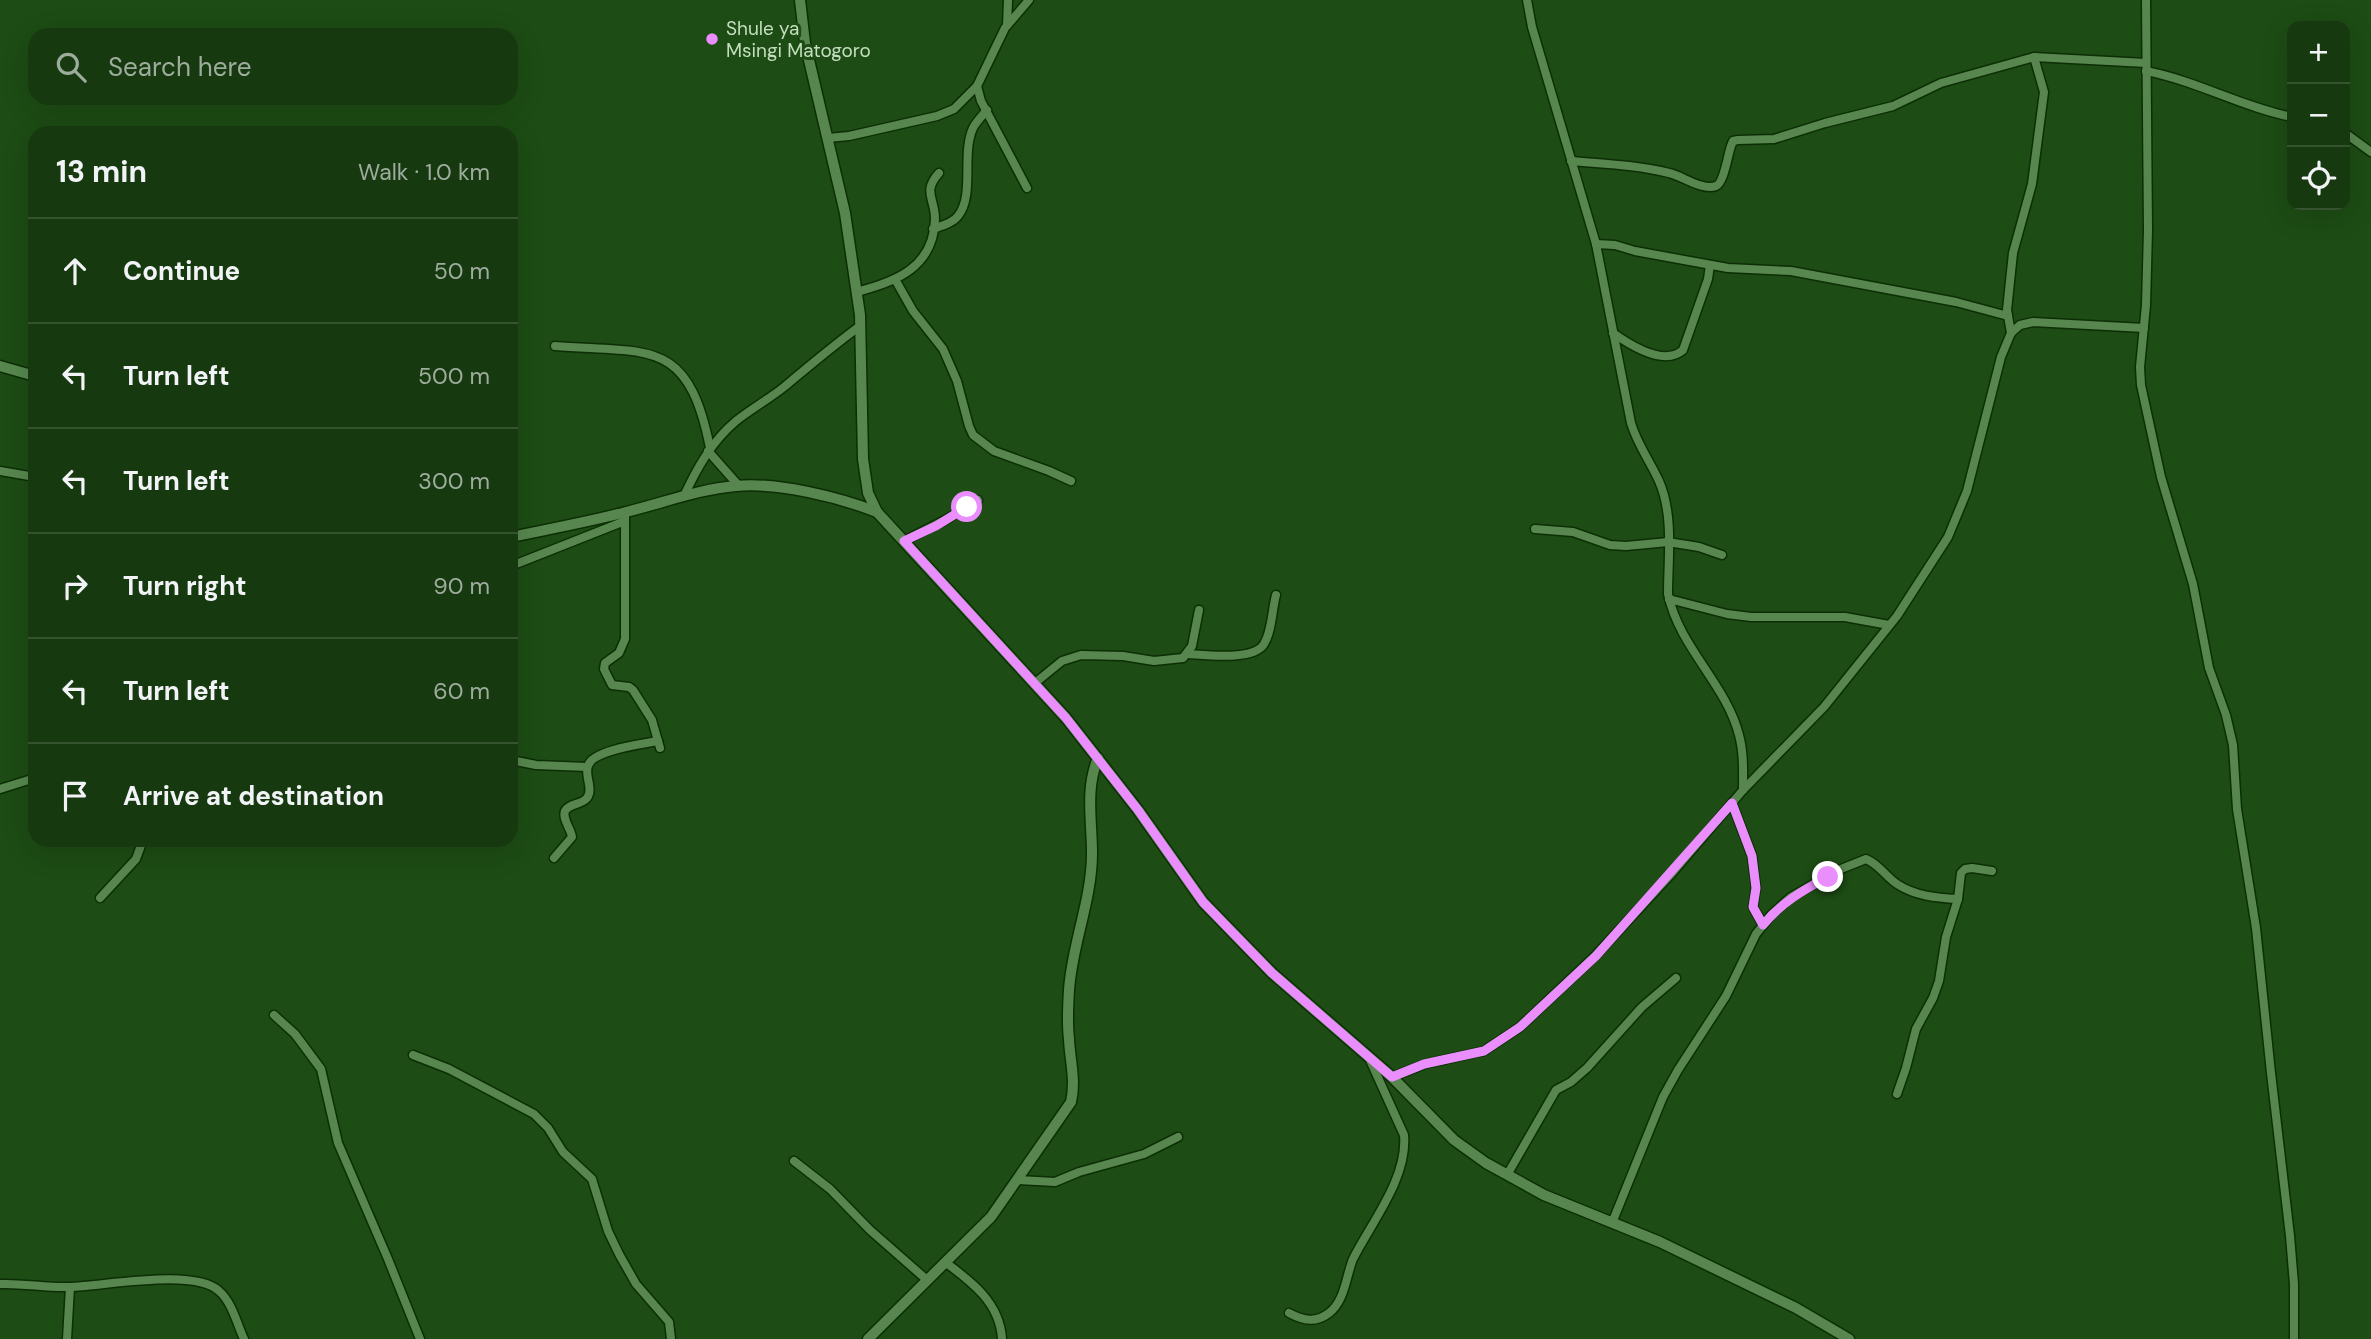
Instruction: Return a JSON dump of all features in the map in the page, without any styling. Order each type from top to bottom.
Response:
[{"type":"street","points":[[800,0],[804,43],[845,213],[860,326],[863,458],[868,493],[877,512],[1035,683],[1098,758],[1203,902],[1272,973],[1392,1077],[1454,1140],[1486,1163],[1544,1195],[1660,1242],[1784,1301],[1849,1339]]},
{"type":"street","points":[[1007,25],[1008,0]]},
{"type":"street","points":[[828,138],[849,136],[937,116],[954,109],[977,86],[1007,25],[1029,0]]},
{"type":"street","points":[[1527,0],[1532,27],[1596,244],[1635,439],[1664,495],[1667,509],[1669,599],[1679,627],[1730,711],[1739,735],[1743,761],[1743,790]]},
{"type":"street","points":[[2146,0],[2148,230],[2140,367],[2145,413],[2193,584],[2209,668],[2226,715],[2233,745],[2237,809],[2256,928],[2290,1236],[2294,1284],[2294,1339]]},
{"type":"street","points":[[1571,161],[1672,173],[1706,186],[1715,186],[1722,181],[1733,141],[1774,139],[1892,106],[1941,83],[2034,57],[2146,67],[2265,111],[2287,116]]},
{"type":"street","points":[[2011,333],[2008,294],[2013,253],[2032,184],[2044,92],[2034,57]]},
{"type":"street","points":[[977,86],[981,101],[1027,188]]},
{"type":"street","points":[[933,229],[958,216],[966,189],[970,136],[974,126],[987,110]]},
{"type":"street","points":[[2350,137],[2371,152]]},
{"type":"street","points":[[856,292],[896,281],[920,260],[928,247],[935,220],[929,188],[939,173]]},
{"type":"street","points":[[1596,244],[1615,245],[1710,265],[1791,271],[1956,302],[2008,316]]},
{"type":"street","points":[[1613,333],[1642,350],[1663,356],[1679,353],[1683,350],[1701,299],[1710,265]]},
{"type":"street","points":[[896,281],[913,311],[943,349],[957,381],[973,435],[994,451],[1071,481]]},
{"type":"street","points":[[1392,1077],[1424,1064],[1484,1051],[1520,1027],[1596,956],[1743,790],[1825,707],[1897,617],[1948,537],[1967,491],[2001,357],[2011,333],[2020,325],[2033,322],[2144,328]]},
{"type":"street","points":[[684,496],[709,450],[737,420],[776,393],[860,326]]},
{"type":"street","points":[[555,346],[648,353],[664,358],[686,378],[693,390],[709,450],[738,486]]},
{"type":"street","points":[[0,366],[28,374]]},
{"type":"street","points":[[0,471],[28,476]]},
{"type":"street","points":[[518,563],[625,517],[684,496],[738,486],[760,485],[838,499],[877,512]]},
{"type":"street","points":[[904,541],[978,500]]},
{"type":"street","points":[[518,536],[625,517]]},
{"type":"street","points":[[554,858],[572,837],[564,817],[565,812],[568,807],[586,801],[589,794],[587,767],[596,757],[611,750],[659,744],[652,720],[633,690],[612,685],[604,669],[606,663],[619,653],[625,639],[625,517]]},
{"type":"street","points":[[1535,529],[1584,534],[1610,545],[1668,542],[1699,547],[1723,555]]},
{"type":"street","points":[[1188,654],[1240,655],[1259,650],[1265,644],[1276,595]]},
{"type":"street","points":[[1669,599],[1727,614],[1751,617],[1845,617],[1889,625]]},
{"type":"street","points":[[1035,683],[1062,661],[1081,654],[1124,656],[1154,661],[1183,659],[1188,654],[1196,632],[1199,610]]},
{"type":"street","points":[[868,1339],[945,1262],[972,1239],[991,1217],[1072,1102],[1074,1090],[1069,1038],[1071,966],[1086,904],[1092,854],[1089,817],[1091,786],[1098,758]]},
{"type":"street","points":[[518,761],[536,765],[587,767]]},
{"type":"street","points":[[0,789],[28,780]]},
{"type":"street","points":[[1732,803],[1752,856],[1756,888],[1753,907],[1763,925]]},
{"type":"street","points":[[100,898],[136,859],[140,847]]},
{"type":"street","points":[[1612,1223],[1663,1097],[1726,996],[1756,934],[1772,914],[1791,897],[1841,869],[1866,859],[1881,868],[1898,885],[1911,891],[1924,896],[1958,899]]},
{"type":"street","points":[[1897,1094],[1916,1029],[1936,989],[1958,899],[1962,871],[1972,868],[1992,871]]},
{"type":"street","points":[[1507,1175],[1556,1090],[1571,1082],[1587,1068],[1642,1007],[1676,978]]},
{"type":"street","points":[[274,1014],[295,1034],[321,1069],[338,1143],[420,1339]]},
{"type":"street","points":[[413,1055],[449,1069],[534,1114],[541,1121],[563,1152],[592,1179],[618,1254],[636,1284],[666,1317],[671,1339]]},
{"type":"street","points":[[1289,1313],[1314,1321],[1332,1312],[1339,1301],[1353,1260],[1386,1202],[1397,1172],[1405,1145],[1404,1135],[1369,1057]]},
{"type":"street","points":[[1018,1180],[1055,1182],[1079,1172],[1144,1154],[1178,1137]]},
{"type":"street","points":[[794,1161],[830,1189],[870,1230],[928,1280]]},
{"type":"street","points":[[945,1262],[975,1286],[992,1305],[1002,1339]]},
{"type":"street","points":[[1,1281],[69,1287],[151,1279],[208,1283],[220,1292],[230,1306],[244,1339]]},
{"type":"street","points":[[67,1339],[69,1287]]},
{"type":"place","name":"Shule ya Msingi Matogoro","points":[[712,39]]},
{"type":"route","points":[[967,507],[904,541],[1066,718],[1138,810],[1203,902],[1272,973],[1392,1077],[1424,1064],[1484,1051],[1520,1027],[1596,956],[1732,803],[1752,856],[1756,888],[1753,907],[1763,925],[1791,897],[1828,877]]}]
